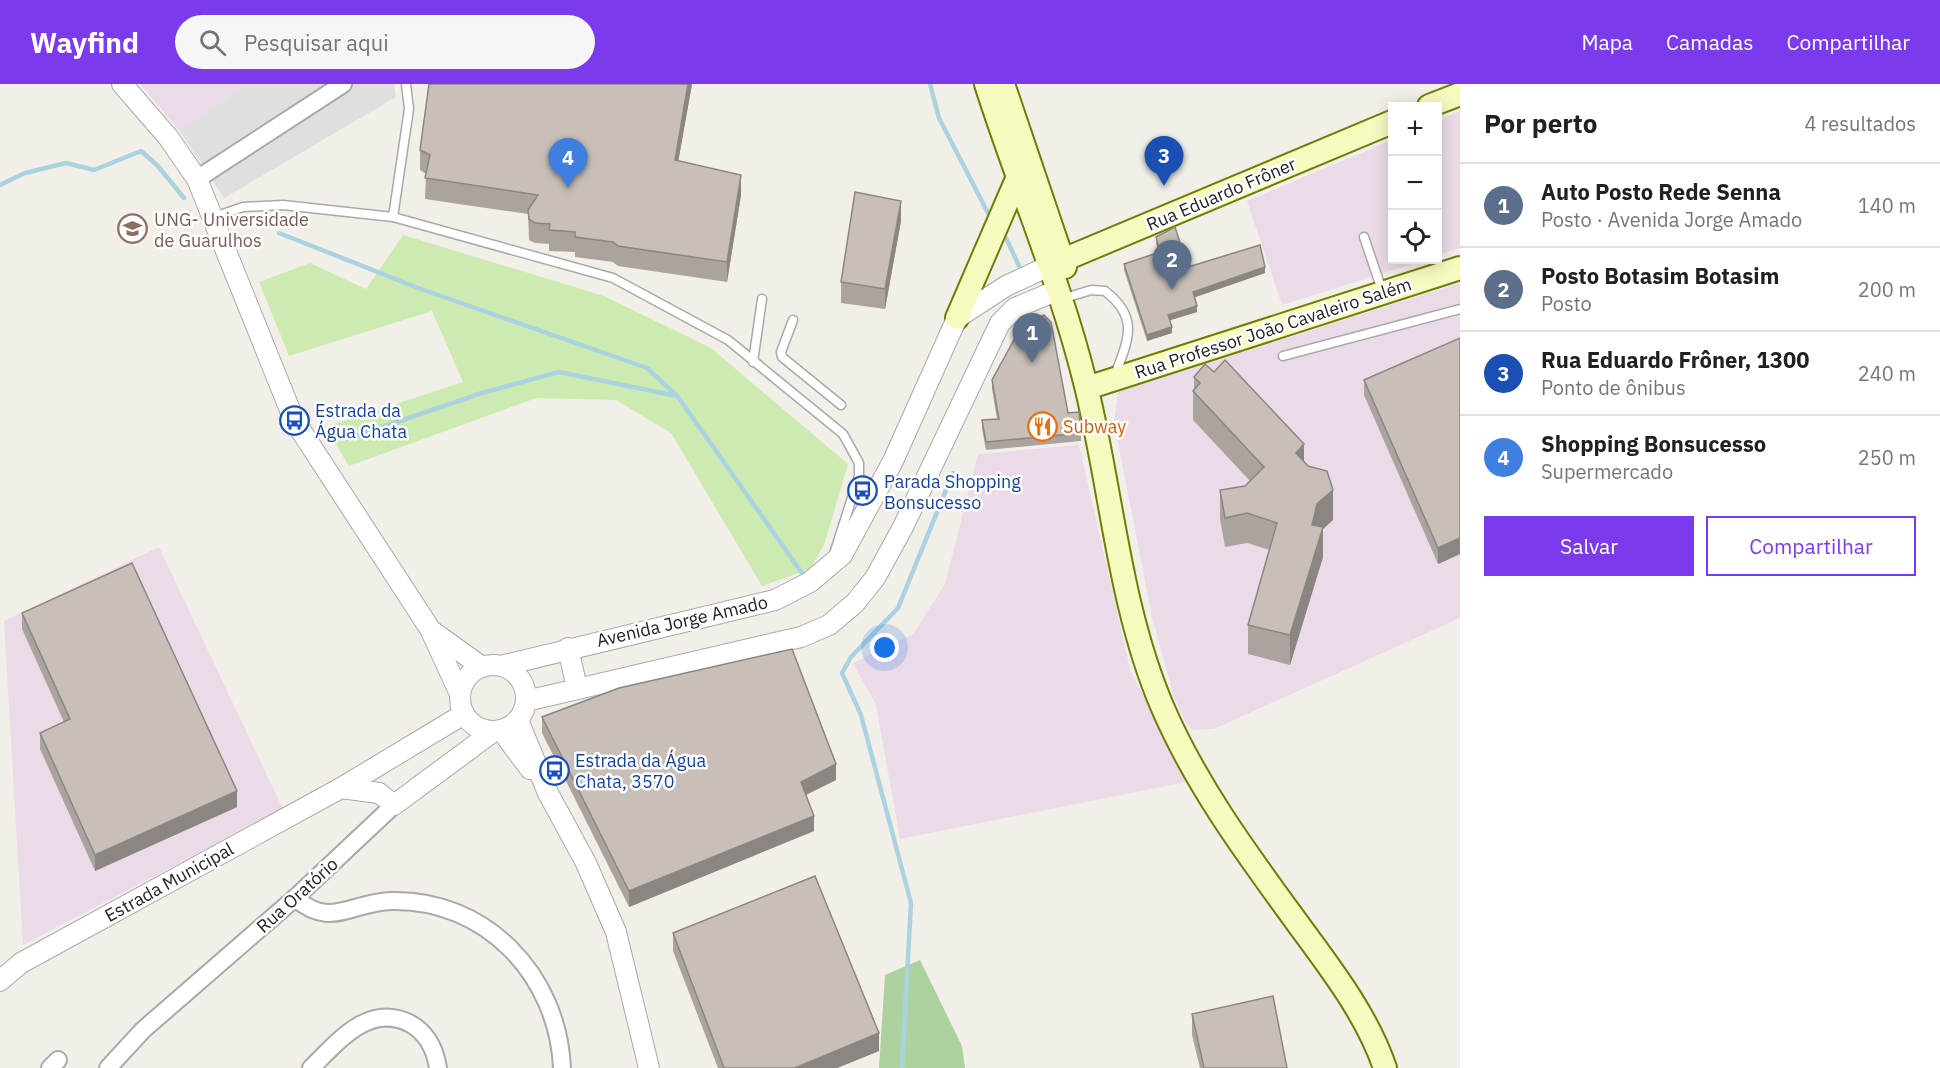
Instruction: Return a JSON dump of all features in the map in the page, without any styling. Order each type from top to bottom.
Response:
[{"type":"main road","points":[[1003,84],[1064,294],[1101,383],[1146,614],[1172,704],[1239,832],[1362,994],[1399,1068]]},
{"type":"main road","points":[[1439,102],[1460,94]]},
{"type":"main road","points":[[989,95],[1017,179],[1056,263]]},
{"type":"main road","name":"Rua Eduardo Frôner","points":[[1056,263],[1388,124]]},
{"type":"main road","points":[[957,318],[1017,179]]},
{"type":"main road","name":"Rua Professor João Cavaleiro Salém","points":[[1101,383],[1460,268]]},
{"type":"main road","points":[[1101,383],[1123,574],[1161,704],[1199,779],[1254,864],[1344,987],[1364,1021],[1385,1068]]},
{"type":"street","points":[[122,84],[168,137],[197,179],[294,420],[430,629],[460,694],[464,714],[476,727],[497,731],[518,720],[526,701],[523,683],[510,669],[491,666],[430,629]]},
{"type":"street","points":[[197,179],[344,84]]},
{"type":"street","points":[[989,95],[1003,84]]},
{"type":"street","points":[[957,318],[1006,286],[1056,263]]},
{"type":"street","points":[[526,701],[801,637],[829,625],[855,603],[875,578],[903,527],[1000,323],[1015,308],[1064,294]]},
{"type":"street","name":"Avenida Jorge Amado","points":[[491,666],[775,600],[810,582],[842,555],[892,461],[957,318]]},
{"type":"street","points":[[568,648],[577,688]]},
{"type":"street","points":[[460,694],[464,682],[472,673],[491,666]]},
{"type":"street","name":"Estrada Municipal","points":[[0,981],[21,963],[341,788],[464,714]]},
{"type":"street","points":[[518,720],[548,793],[586,863],[616,932],[649,1068]]},
{"type":"street","points":[[497,731],[548,793]]},
{"type":"street","name":"Rua Oratório","points":[[108,1068],[143,1030],[295,898],[389,801],[497,731]]},
{"type":"street","points":[[341,788],[373,791],[389,801],[390,774],[431,735]]},
{"type":"street","points":[[295,898],[317,914],[389,901],[425,903],[447,908],[473,920],[501,938],[522,959],[537,981],[555,1025],[561,1068]]},
{"type":"street","points":[[311,1068],[348,1033],[367,1021],[384,1016],[400,1019],[417,1028],[429,1040],[438,1068]]},
{"type":"lane","points":[[393,217],[410,109],[406,84]]},
{"type":"lane","points":[[213,218],[243,207],[283,205],[393,217],[613,278],[728,340],[843,434],[859,463],[860,476],[830,566]]},
{"type":"lane","points":[[1364,237],[1383,293]]},
{"type":"lane","points":[[1064,294],[1105,291],[1124,310],[1129,329],[1128,343],[1101,383]]},
{"type":"lane","points":[[753,362],[762,299]]},
{"type":"lane","points":[[1283,356],[1460,309]]},
{"type":"lane","points":[[793,320],[781,352],[782,357],[841,405]]},
{"type":"shaded area","points":[[140,84],[249,84],[179,130]]},
{"type":"shaded area","points":[[249,84],[394,84],[396,97],[224,198],[179,130]]},
{"type":"shaded area","points":[[1460,111],[1460,248],[1442,254],[1442,156],[1442,119]]},
{"type":"shaded area","points":[[1388,142],[1388,264],[1412,264],[1282,305],[1247,201]]},
{"type":"shaded area","points":[[1460,283],[1460,618],[1214,729],[1192,730],[1185,721],[1174,697],[1152,617],[1114,422],[1118,392]]},
{"type":"shaded area","points":[[1079,445],[1131,673],[1191,781],[900,839],[876,705],[853,663],[913,634],[945,584],[978,454]]},
{"type":"shaded area","points":[[159,547],[283,809],[23,945],[4,621]]},
{"type":"green space","points":[[403,235],[604,296],[711,348],[848,464],[824,545],[810,569],[762,586],[671,433],[616,400],[536,398],[349,466],[325,427],[463,382],[432,311],[289,356],[259,282],[310,263],[366,289]]},
{"type":"green space","points":[[920,960],[962,1046],[965,1068],[879,1068],[885,975]]},
{"type":"building","points":[[429,84],[688,84],[675,160],[741,175],[727,262],[618,246],[613,242],[575,237],[575,232],[549,230],[550,224],[535,223],[529,219],[528,210],[538,195],[425,178],[430,155],[420,150]]},
{"type":"building","points":[[855,192],[901,201],[885,289],[841,282]]},
{"type":"building","points":[[1175,227],[1188,267],[1260,245],[1265,267],[1193,292],[1197,306],[1168,315],[1172,327],[1147,335],[1124,264],[1160,252],[1156,237]]},
{"type":"building","points":[[1044,315],[1051,322],[1068,413],[1079,412],[1081,433],[986,442],[982,420],[999,419],[992,380],[1021,327]]},
{"type":"building","points":[[1460,338],[1460,538],[1438,548],[1364,380]]},
{"type":"building","points":[[1225,360],[1304,444],[1296,453],[1308,466],[1327,471],[1333,490],[1317,504],[1312,525],[1323,527],[1290,635],[1248,625],[1277,523],[1247,513],[1225,518],[1220,490],[1245,486],[1264,467],[1193,391],[1200,383],[1194,377],[1205,364],[1214,372]]},
{"type":"building","points":[[132,563],[237,791],[95,855],[40,733],[70,719],[22,613]]},
{"type":"building","points":[[792,649],[836,764],[801,782],[814,816],[629,891],[542,717],[619,688]]},
{"type":"building","points":[[815,876],[879,1033],[795,1068],[724,1068],[673,933]]},
{"type":"building","points":[[1273,996],[1287,1068],[1204,1068],[1192,1014]]},
{"type":"waterway","points":[[930,84],[939,118],[988,213]]},
{"type":"waterway","points":[[0,185],[25,173],[66,163],[94,170],[141,151],[157,165],[184,198]]},
{"type":"waterway","points":[[279,233],[418,288],[647,368],[678,397],[802,573]]},
{"type":"waterway","points":[[1005,236],[1019,266]]},
{"type":"waterway","points":[[347,439],[482,393],[559,372],[677,396]]},
{"type":"waterway","points":[[902,1068],[911,903],[861,715],[842,673],[851,657],[898,608],[953,473]]},
{"type":"place","name":"Rua Eduardo Frôner, 1300","points":[[1164,186]]},
{"type":"place","name":"Shopping Bonsucesso","points":[[568,188]]},
{"type":"place","name":"UNG- Universidade de Guarulhos","points":[[133,229]]},
{"type":"place","name":"Posto Botasim Botasim","points":[[1172,290]]},
{"type":"place","name":"Auto Posto Rede Senna","points":[[1032,363]]},
{"type":"place","name":"Estrada da Água Chata","points":[[294,420]]},
{"type":"place","name":"Subway","points":[[1042,426]]},
{"type":"place","name":"Parada Shopping Bonsucesso","points":[[863,491]]},
{"type":"place","name":"Estrada da Água Chata, 3570","points":[[554,770]]}]
